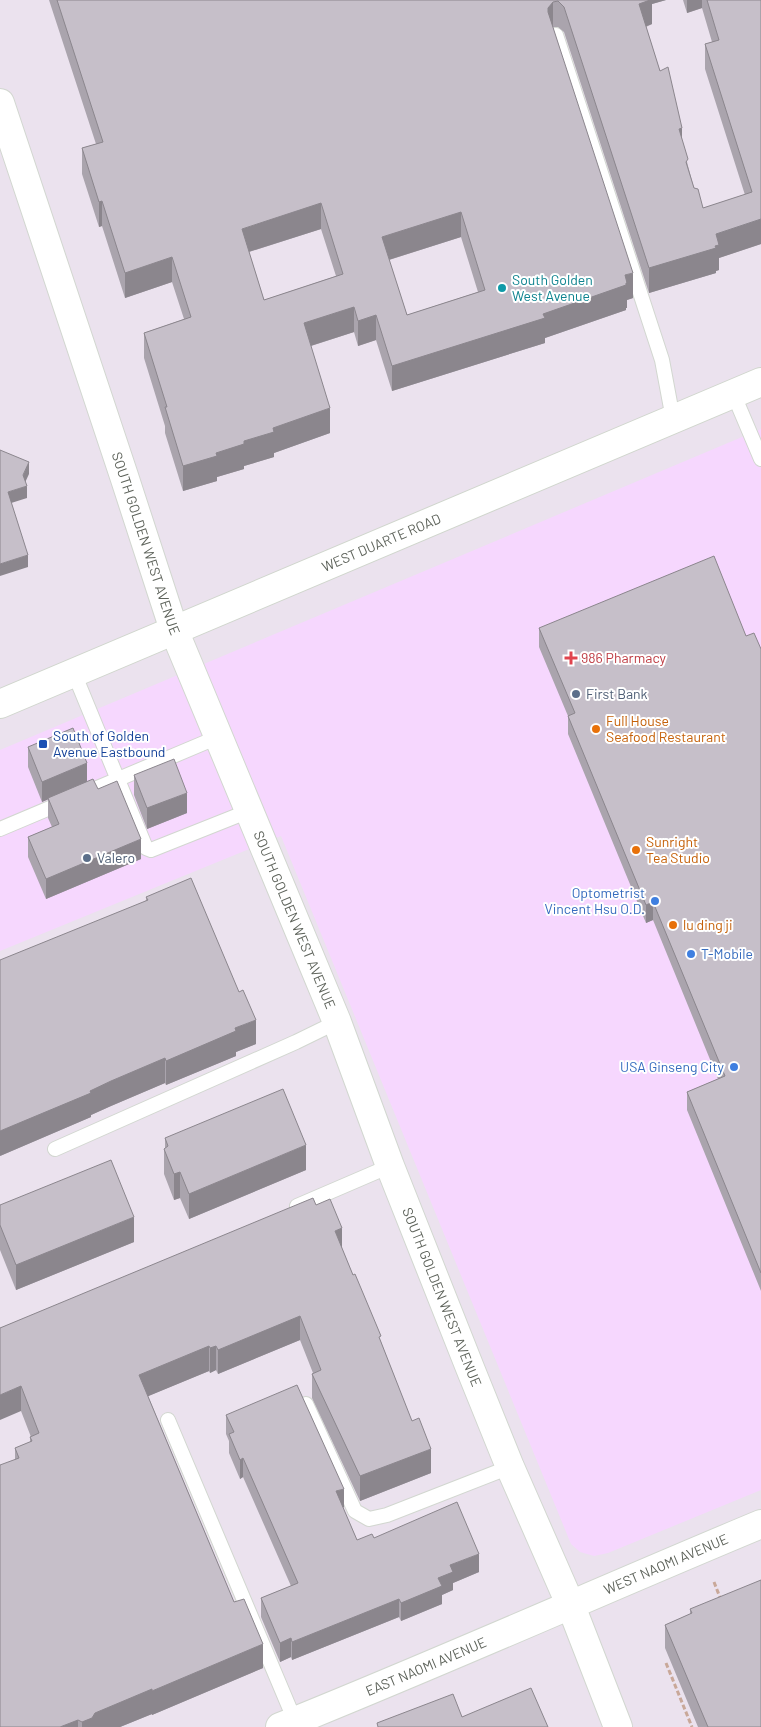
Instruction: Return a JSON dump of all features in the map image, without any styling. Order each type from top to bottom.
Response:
[{"type":"street","name":"SOUTH GOLDEN WEST AVENUE","points":[[0,103],[174,630],[337,1022],[390,1166],[510,1468],[571,1606],[618,1727]]},
{"type":"street","name":"WEST DUARTE ROAD","points":[[0,704],[761,382]]},
{"type":"street","name":"WEST NAOMI AVENUE","points":[[571,1606],[761,1524]]},
{"type":"street","name":"EAST NAOMI AVENUE","points":[[288,1724],[571,1606]]},
{"type":"lane","points":[[556,35],[662,360],[673,419]]},
{"type":"lane","points":[[733,394],[761,459]]},
{"type":"lane","points":[[74,672],[146,848],[152,850],[249,811]]},
{"type":"lane","points":[[0,829],[218,737]]},
{"type":"lane","points":[[55,1149],[337,1022]]},
{"type":"lane","points":[[285,1212],[390,1166]]},
{"type":"lane","points":[[306,1404],[355,1511],[369,1519],[387,1515],[510,1468]]},
{"type":"lane","points":[[168,1420],[288,1724]]},
{"type":"path","points":[[714,1582],[724,1609]]},
{"type":"path","points":[[666,1663],[692,1727]]},
{"type":"shaded area","points":[[761,429],[761,1490],[608,1553],[594,1556],[580,1552],[571,1544],[281,836],[0,951],[0,750]]},
{"type":"building","points":[[57,0],[650,0],[639,4],[660,71],[668,67],[682,128],[679,129],[688,159],[686,162],[694,188],[698,189],[703,208],[752,192],[705,44],[719,40],[707,0],[761,0],[761,219],[716,234],[719,245],[715,246],[716,248],[649,268],[564,7],[558,1],[553,2],[548,8],[548,12],[633,273],[625,275],[626,285],[543,314],[545,318],[392,366],[376,315],[358,321],[354,307],[304,323],[330,408],[273,428],[274,432],[244,441],[244,444],[216,453],[217,456],[183,466],[144,333],[191,317],[172,257],[125,273],[102,201],[99,202],[82,148],[103,142]],"holes":[[[321,203],[343,274],[264,300],[242,229]],[[461,212],[485,290],[407,315],[382,237]]]},
{"type":"building","points":[[0,450],[29,462],[23,475],[27,486],[8,492],[28,555],[0,564]]},
{"type":"building","points":[[714,556],[746,636],[754,633],[761,649],[761,1273],[687,1092],[725,1076],[653,902],[646,905],[568,716],[575,713],[539,628]]},
{"type":"building","points":[[73,728],[87,763],[42,782],[28,747]]},
{"type":"building","points":[[174,759],[187,793],[147,808],[134,775]]},
{"type":"building","points":[[93,779],[98,789],[117,781],[141,839],[46,879],[28,837],[59,824],[48,798]]},
{"type":"building","points":[[191,878],[239,992],[243,990],[256,1020],[235,1028],[236,1031],[166,1061],[165,1058],[111,1081],[90,1091],[91,1093],[0,1131],[0,960],[148,900],[146,897]]},
{"type":"building","points":[[283,1089],[306,1145],[189,1194],[180,1172],[174,1174],[164,1149],[168,1146],[165,1138]]},
{"type":"building","points":[[111,1160],[134,1217],[16,1265],[0,1225],[0,1205]]},
{"type":"building","points":[[313,1198],[316,1205],[330,1199],[342,1228],[335,1231],[381,1336],[379,1337],[412,1421],[419,1418],[431,1449],[360,1476],[312,1374],[321,1370],[300,1316],[218,1350],[216,1346],[210,1348],[209,1346],[139,1375],[234,1602],[244,1599],[263,1644],[95,1713],[92,1718],[82,1722],[78,1720],[60,1727],[0,1727],[0,1465],[19,1458],[15,1448],[32,1441],[30,1437],[39,1433],[21,1386],[0,1395],[0,1328]]},
{"type":"building","points":[[297,1385],[344,1489],[336,1491],[357,1540],[372,1534],[374,1538],[457,1502],[479,1554],[450,1565],[453,1572],[438,1578],[442,1586],[401,1603],[399,1599],[292,1642],[291,1638],[280,1643],[261,1598],[298,1583],[243,1458],[240,1460],[229,1434],[234,1432],[226,1415]]},
{"type":"building","points":[[761,1580],[761,1727],[708,1727],[665,1625],[692,1613],[690,1609]]},
{"type":"building","points":[[531,1688],[548,1727],[378,1727],[377,1723],[453,1694],[462,1717]]},
{"type":"place","name":"South Golden West Avenue","points":[[502,288]]},
{"type":"place","name":"986 Pharmacy","points":[[571,658]]},
{"type":"place","name":"First Bank","points":[[576,694]]},
{"type":"place","name":"Full House Seafood Restaurant","points":[[596,729]]},
{"type":"place","name":"South of Golden Avenue Eastbound","points":[[43,744]]},
{"type":"place","name":"Sunright Tea Studio","points":[[636,850]]},
{"type":"place","name":"Valero","points":[[87,858]]},
{"type":"place","name":"Optometrist Vincent Hsu O.D.","points":[[655,901]]},
{"type":"place","name":"lu ding ji","points":[[673,925]]},
{"type":"place","name":"T-Mobile","points":[[691,954]]},
{"type":"place","name":"USA Ginseng City","points":[[734,1067]]}]
